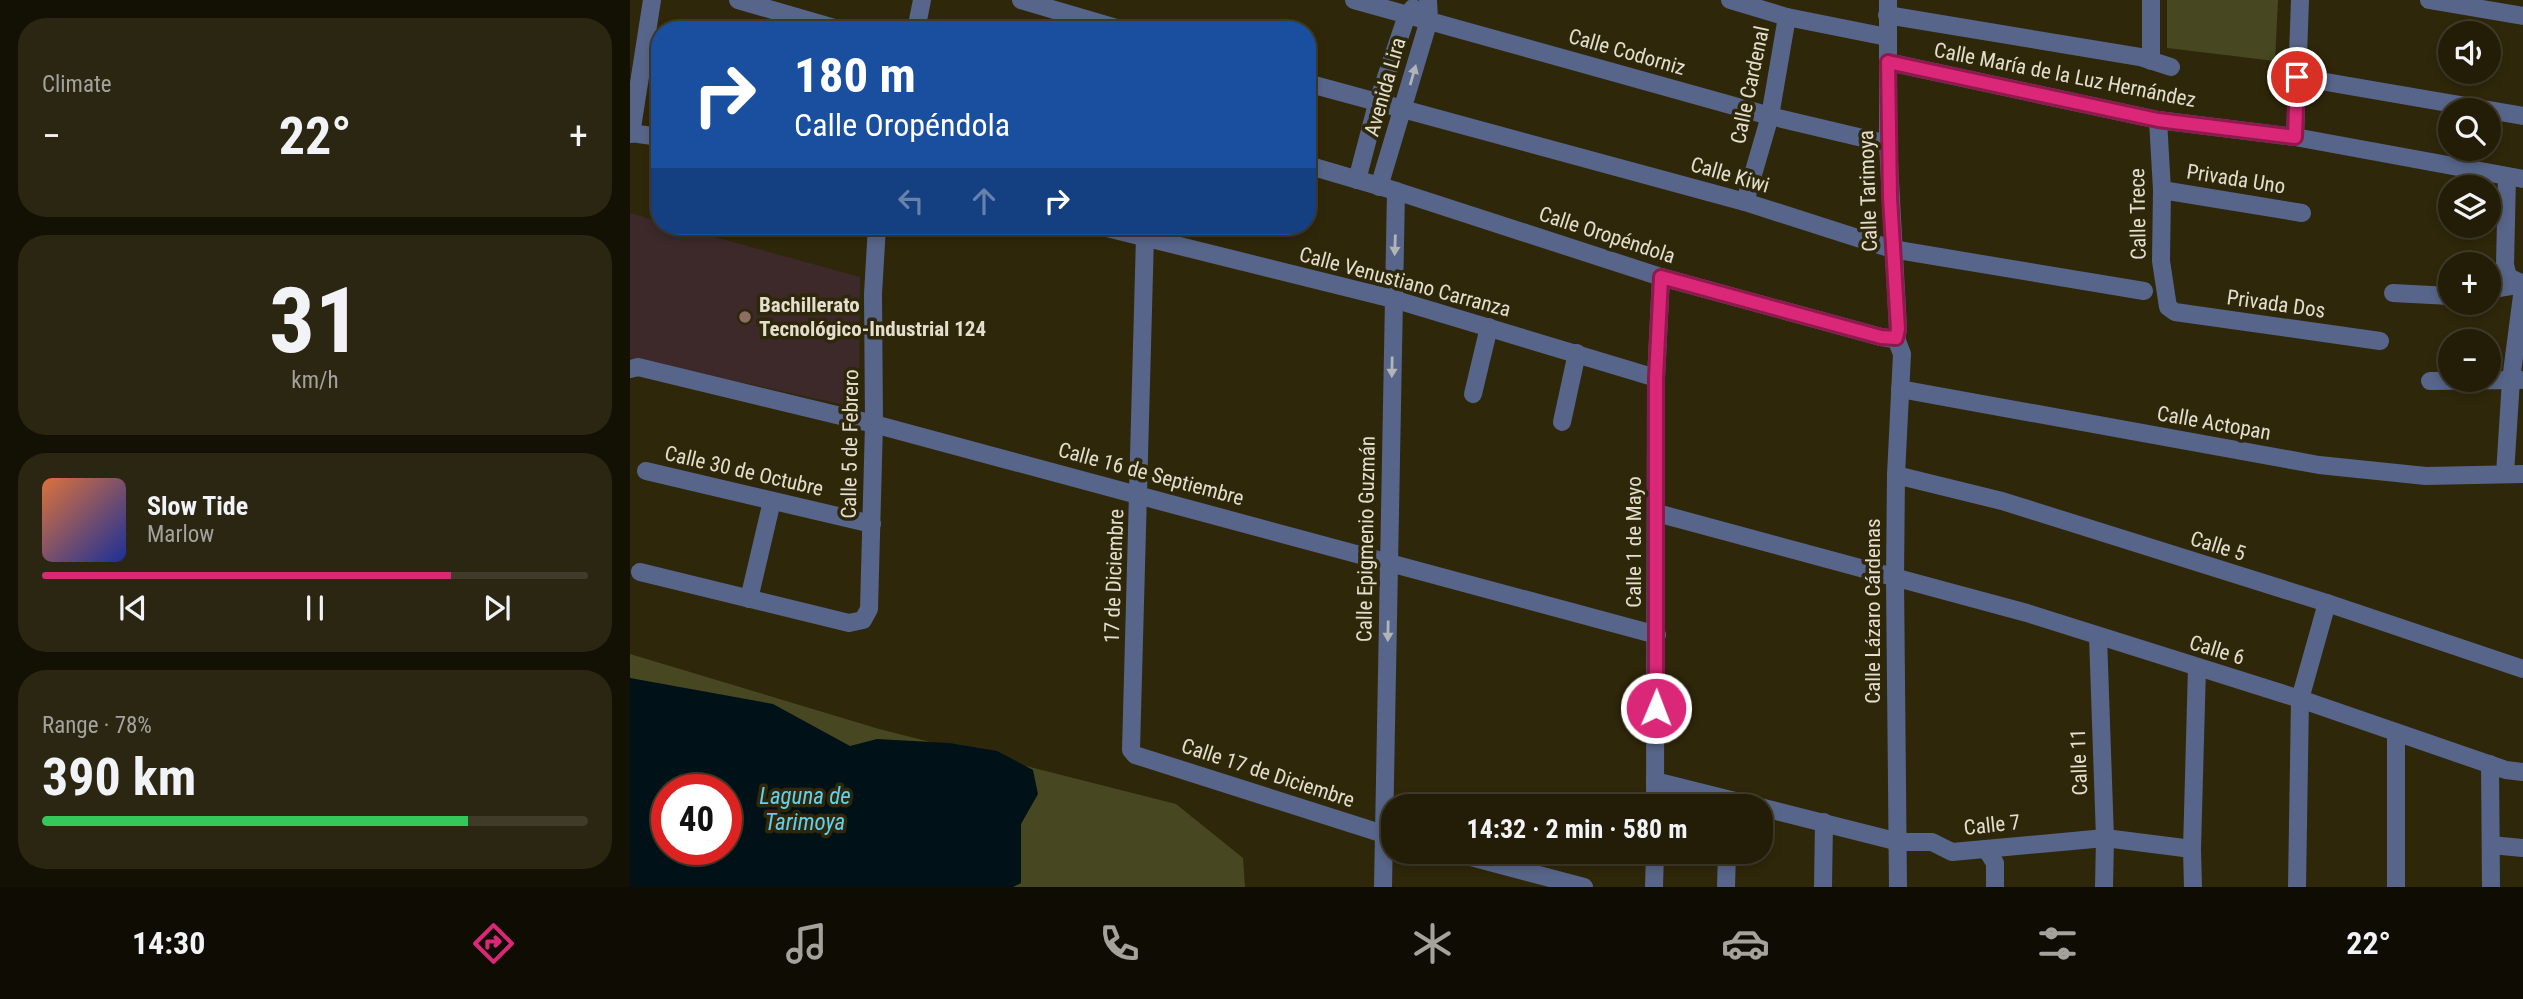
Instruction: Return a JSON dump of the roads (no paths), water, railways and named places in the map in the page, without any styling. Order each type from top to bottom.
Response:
[{"type":"street","points":[[651,136],[630,133],[653,0]]},
{"type":"street","points":[[738,0],[810,21]]},
{"type":"street","points":[[918,21],[922,0]]},
{"type":"street","points":[[1021,0],[1092,21]]},
{"type":"street","name":"Calle Codorniz","points":[[1354,0],[1770,116],[1888,144]]},
{"type":"street","name":"Avenida Lira","points":[[1357,180],[1377,104],[1407,15],[1420,0]]},
{"type":"street","name":"Avenida Lira","points":[[1388,189],[1403,110],[1429,20],[1428,0]]},
{"type":"street","points":[[1730,0],[1787,17],[1887,37]]},
{"type":"street","points":[[2151,0],[2151,61]]},
{"type":"street","points":[[2295,137],[2300,0]]},
{"type":"street","points":[[2429,0],[2523,16]]},
{"type":"street","points":[[1887,8],[2171,66]]},
{"type":"street","name":"Calle Tarimoya","points":[[1887,8],[1888,144],[1898,329],[1895,338]]},
{"type":"street","name":"Calle Cardenal","points":[[1745,202],[1770,116],[1787,17]]},
{"type":"street","name":"Calle María de la Luz Hernández","points":[[1888,62],[2158,120],[2295,137],[2515,178]]},
{"type":"street","points":[[2297,77],[2523,116]]},
{"type":"street","name":"Calle Kiwi","points":[[1316,86],[1745,202],[1892,249],[2144,291]]},
{"type":"street","name":"Calle Trece","points":[[2158,120],[2162,190],[2161,261],[2168,307]]},
{"type":"street","name":"Calle Oropéndola","points":[[1316,168],[1661,277],[1881,337],[1895,338]]},
{"type":"street","points":[[2515,178],[2505,265],[2508,277],[2523,286]]},
{"type":"street","name":"Calle Epigmenio Guzmán","points":[[1388,189],[1393,299],[1389,794]]},
{"type":"street","name":"Privada Uno","points":[[2162,190],[2302,212]]},
{"type":"street","name":"Calle 5 de Febrero","points":[[750,599],[849,623],[863,620],[869,609],[874,424],[873,294],[876,235]]},
{"type":"street","name":"Calle Venustiano Carranza","points":[[1140,235],[1393,299],[1656,378]]},
{"type":"street","name":"17 de Diciembre","points":[[1131,750],[1145,236]]},
{"type":"street","name":"Calle 1 de Mayo","points":[[1655,794],[1656,378],[1661,277]]},
{"type":"street","points":[[2501,289],[2523,286]]},
{"type":"street","points":[[2514,474],[2523,286]]},
{"type":"street","points":[[2393,293],[2438,295]]},
{"type":"street","name":"Privada Dos","points":[[2168,307],[2175,312],[2380,341]]},
{"type":"street","points":[[1473,394],[1489,327]]},
{"type":"street","name":"Calle Lázaro Cárdenas","points":[[1895,338],[1902,354],[1896,475],[1895,579],[1898,887]]},
{"type":"street","points":[[1562,422],[1577,354]]},
{"type":"street","name":"Calle 16 de Septiembre","points":[[631,369],[638,367],[874,424],[1657,635]]},
{"type":"street","points":[[2430,381],[2517,380]]},
{"type":"street","name":"Calle Actopan","points":[[1900,389],[2319,465],[2426,476],[2514,474]]},
{"type":"street","name":"Calle 30 de Octubre","points":[[646,471],[872,524]]},
{"type":"street","name":"Calle 5","points":[[1896,475],[2002,501],[2327,603],[2523,669]]},
{"type":"street","points":[[640,572],[750,599],[772,501]]},
{"type":"street","name":"Calle 6","points":[[1657,513],[2027,613],[2300,699],[2490,764],[2523,772]]},
{"type":"street","points":[[2297,887],[2300,699],[2327,603]]},
{"type":"street","name":"Calle 11","points":[[2098,636],[2105,838],[2104,887]]},
{"type":"street","points":[[2193,887],[2197,667]]},
{"type":"street","points":[[2396,733],[2396,887]]},
{"type":"street","name":"Calle 17 de Diciembre","points":[[1131,750],[1135,755],[1381,833]]},
{"type":"street","points":[[2490,764],[2491,887]]},
{"type":"street","name":"Calle 7","points":[[1655,781],[1699,794]]},
{"type":"street","points":[[1896,802],[1913,832],[1932,842]]},
{"type":"street","name":"Calle 7","points":[[1773,810],[1899,842],[1932,842],[1952,852],[2105,838],[2192,849]]},
{"type":"street","points":[[1823,887],[1824,822]]},
{"type":"street","points":[[2491,845],[2523,848]]},
{"type":"street","points":[[1986,849],[1995,863],[1996,887]]},
{"type":"street","name":"Calle Epigmenio Guzmán","points":[[1383,887],[1386,864]]},
{"type":"street","points":[[1497,864],[1584,887]]},
{"type":"street","points":[[1654,887],[1655,864]]},
{"type":"street","points":[[1726,887],[1727,864]]},
{"type":"water","name":"Laguna de Tarimoya","points":[[630,678],[773,704],[850,746],[877,739],[949,743],[997,751],[1033,770],[1038,794],[1021,824],[1021,883],[1013,887],[630,887]]},
{"type":"place","name":"Bachillerato Tecnológico-Industrial 124","points":[[745,317]]}]
